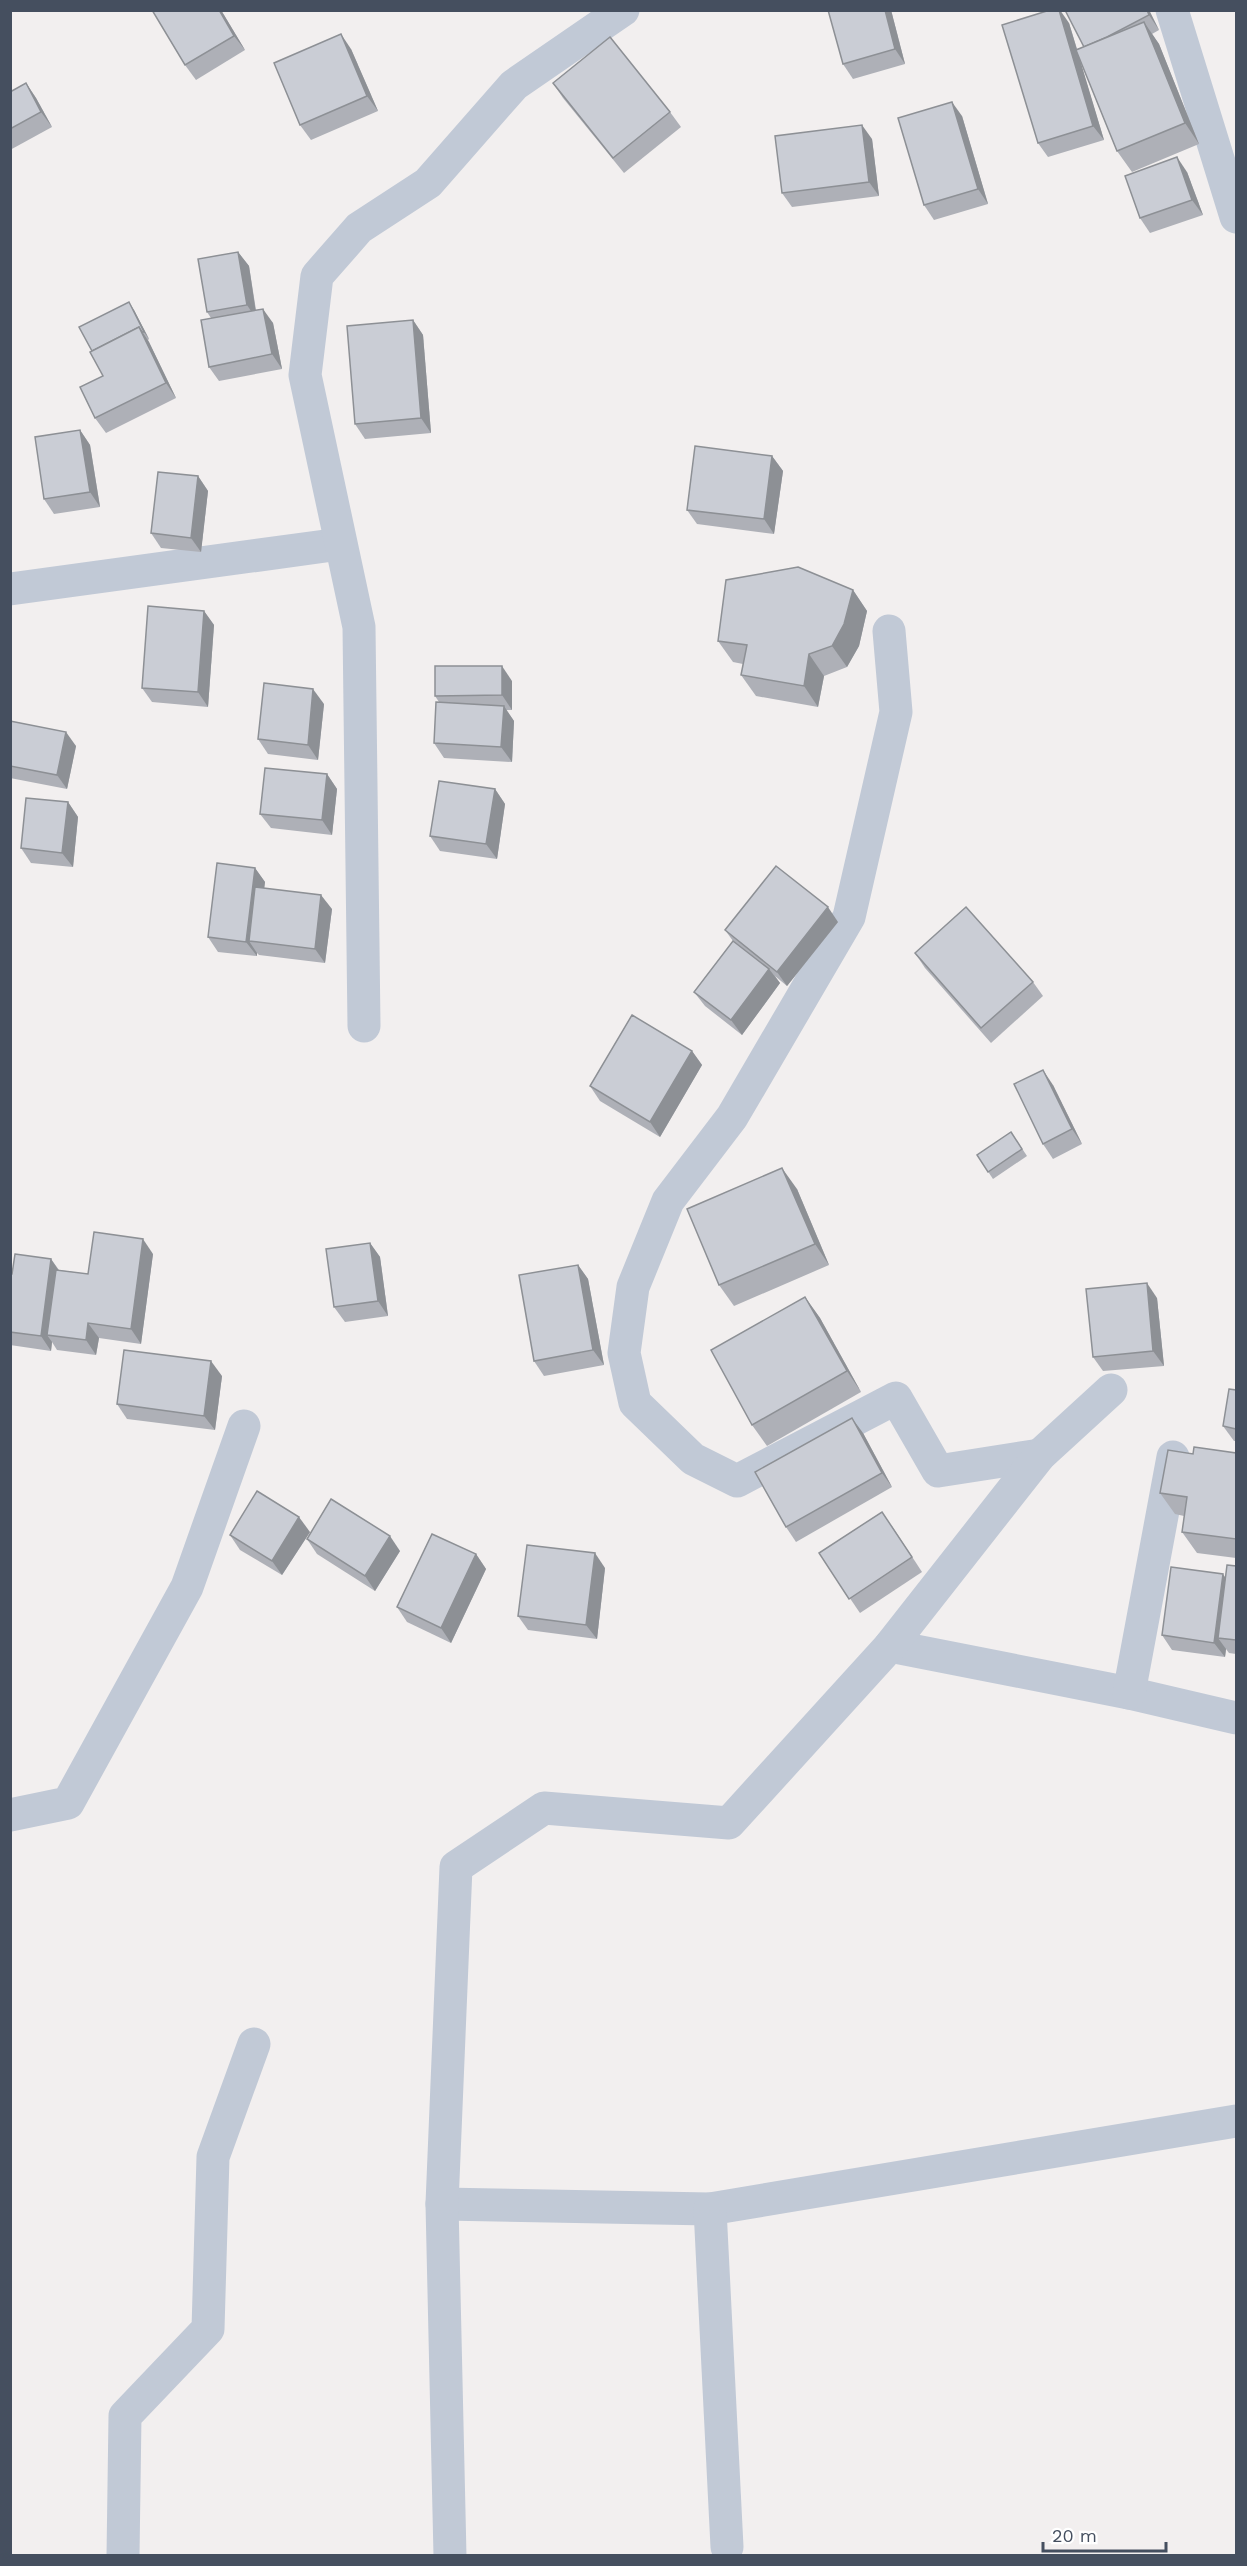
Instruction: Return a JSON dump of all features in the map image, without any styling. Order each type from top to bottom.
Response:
[{"type":"street","points":[[364,1026],[359,627],[305,375],[317,276],[359,228],[428,183],[514,85],[623,10]]},
{"type":"street","points":[[1172,10],[1236,218]]},
{"type":"street","points":[[10,589],[340,544]]},
{"type":"street","points":[[889,631],[896,712],[849,917],[732,1118],[668,1202],[633,1287],[624,1353],[635,1403],[693,1459],[737,1481],[896,1398],[938,1471],[1040,1455]]},
{"type":"street","points":[[450,2556],[442,2204],[456,1867],[544,1808],[729,1823],[890,1646],[1040,1455],[1111,1390]]},
{"type":"street","points":[[10,1815],[68,1803],[187,1587],[244,1426]]},
{"type":"street","points":[[1129,1693],[1173,1457]]},
{"type":"street","points":[[890,1646],[1129,1693],[1236,1718]]},
{"type":"street","points":[[123,2556],[125,2416],[208,2329],[213,2157],[254,2044]]},
{"type":"street","points":[[442,2204],[710,2209],[1236,2121]]},
{"type":"street","points":[[710,2209],[727,2547]]},
{"type":"building","points":[[152,10],[219,10],[234,36],[185,65]]},
{"type":"building","points":[[828,10],[885,10],[895,49],[843,64]]},
{"type":"building","points":[[1050,10],[1059,10],[1093,126],[1038,143],[1002,25]]},
{"type":"building","points":[[1065,10],[1147,10],[1149,15],[1084,47]]},
{"type":"building","points":[[1144,22],[1185,123],[1117,151],[1076,50]]},
{"type":"building","points":[[341,34],[367,96],[300,125],[274,63]]},
{"type":"building","points":[[610,37],[670,112],[613,158],[553,83]]},
{"type":"building","points":[[26,83],[41,112],[10,129],[10,92]]},
{"type":"building","points":[[952,102],[978,189],[924,205],[898,118]]},
{"type":"building","points":[[862,125],[869,182],[782,193],[775,136]]},
{"type":"building","points":[[1177,157],[1192,200],[1140,218],[1125,176]]},
{"type":"building","points":[[238,252],[247,305],[207,312],[198,259]]},
{"type":"building","points":[[129,302],[144,332],[139,327],[92,351],[79,327]]},
{"type":"building","points":[[263,309],[272,354],[209,367],[201,320]]},
{"type":"building","points":[[413,320],[421,418],[355,424],[347,326]]},
{"type":"building","points":[[139,327],[166,383],[95,418],[80,387],[103,376],[90,352]]},
{"type":"building","points":[[80,430],[90,492],[44,499],[35,437]]},
{"type":"building","points":[[695,446],[772,456],[764,519],[687,510]]},
{"type":"building","points":[[158,472],[198,476],[191,538],[151,533]]},
{"type":"building","points":[[798,567],[853,590],[844,624],[832,646],[809,654],[804,686],[741,675],[747,645],[718,641],[726,580]]},
{"type":"building","points":[[148,606],[204,611],[198,692],[142,688]]},
{"type":"building","points":[[435,666],[502,666],[502,695],[435,696]]},
{"type":"building","points":[[264,683],[313,689],[308,745],[258,739]]},
{"type":"building","points":[[436,702],[504,706],[501,747],[434,743]]},
{"type":"building","points":[[10,721],[66,732],[57,775],[10,766]]},
{"type":"building","points":[[265,768],[327,774],[322,820],[260,814]]},
{"type":"building","points":[[439,781],[495,789],[486,844],[430,836]]},
{"type":"building","points":[[26,798],[68,802],[62,853],[21,848]]},
{"type":"building","points":[[217,863],[255,868],[246,942],[208,937]]},
{"type":"building","points":[[776,866],[828,907],[777,972],[725,930]]},
{"type":"building","points":[[255,887],[321,895],[315,949],[249,941]]},
{"type":"building","points":[[966,907],[1033,982],[981,1028],[915,953]]},
{"type":"building","points":[[733,941],[769,969],[731,1020],[694,992]]},
{"type":"building","points":[[632,1015],[692,1051],[650,1122],[590,1086]]},
{"type":"building","points":[[1043,1070],[1072,1129],[1043,1144],[1014,1084]]},
{"type":"building","points":[[1011,1132],[1022,1149],[988,1172],[977,1155]]},
{"type":"building","points":[[782,1168],[815,1244],[719,1285],[687,1209]]},
{"type":"building","points":[[94,1232],[143,1239],[131,1329],[88,1323],[86,1340],[47,1335],[56,1270],[88,1274]]},
{"type":"building","points":[[370,1243],[378,1301],[334,1307],[326,1249]]},
{"type":"building","points":[[15,1254],[51,1259],[41,1336],[10,1332],[10,1274],[12,1274]]},
{"type":"building","points":[[578,1265],[593,1350],[534,1361],[519,1275]]},
{"type":"building","points":[[1147,1283],[1153,1351],[1093,1357],[1086,1289]]},
{"type":"building","points":[[805,1297],[847,1371],[752,1425],[711,1350]]},
{"type":"building","points":[[124,1350],[211,1361],[204,1416],[117,1404]]},
{"type":"building","points":[[1229,1389],[1236,1390],[1236,1429],[1223,1426]]},
{"type":"building","points":[[852,1418],[882,1473],[786,1527],[755,1472]]},
{"type":"building","points":[[1194,1447],[1236,1453],[1236,1539],[1182,1532],[1187,1497],[1160,1493],[1168,1450],[1193,1454]]},
{"type":"building","points":[[257,1491],[299,1517],[272,1561],[230,1535]]},
{"type":"building","points":[[331,1499],[390,1536],[365,1576],[307,1539]]},
{"type":"building","points":[[882,1512],[912,1557],[849,1599],[819,1553]]},
{"type":"building","points":[[432,1534],[476,1554],[441,1628],[397,1607]]},
{"type":"building","points":[[527,1545],[595,1553],[586,1625],[518,1616]]},
{"type":"building","points":[[1227,1565],[1236,1566],[1236,1640],[1218,1638]]},
{"type":"building","points":[[1171,1567],[1223,1574],[1214,1643],[1162,1635]]}]
